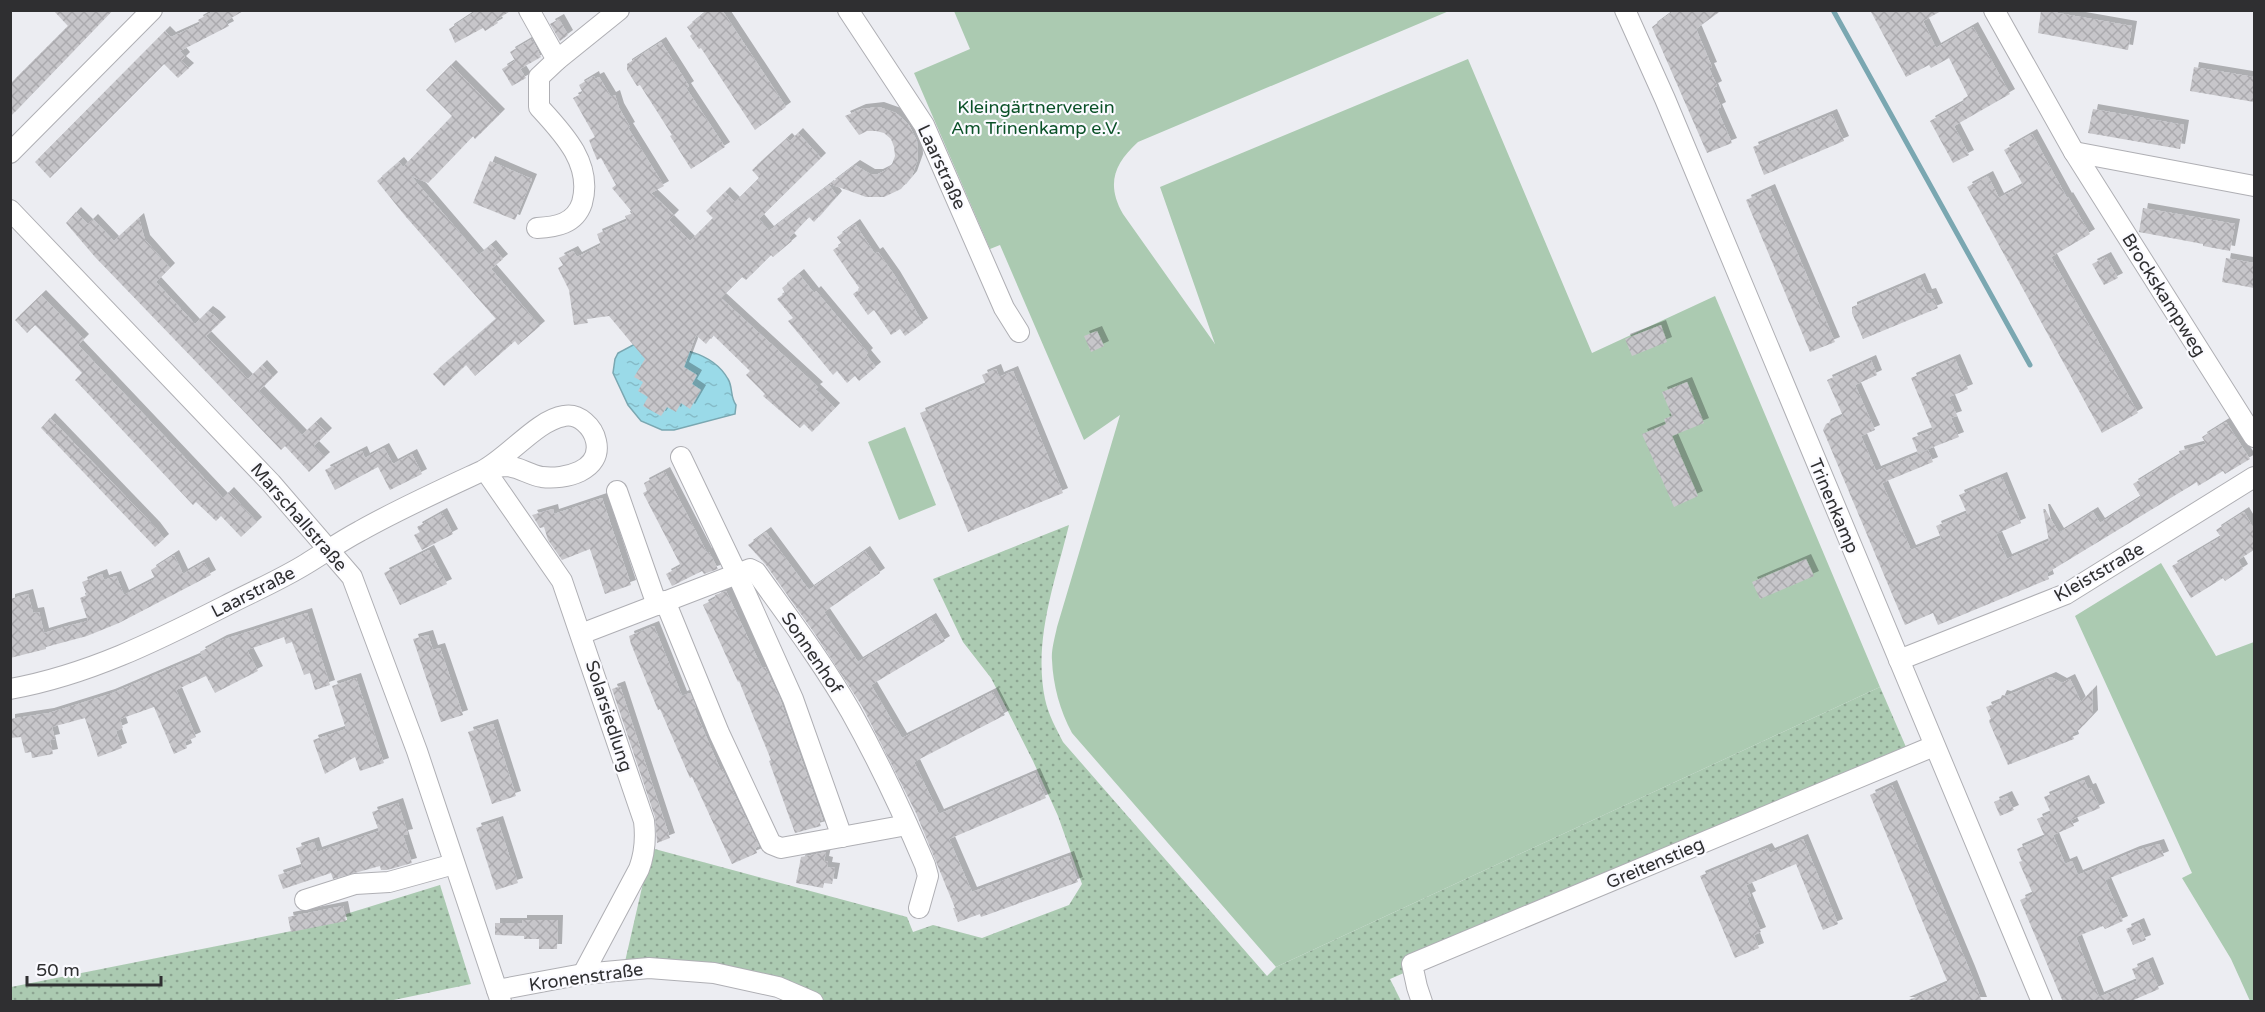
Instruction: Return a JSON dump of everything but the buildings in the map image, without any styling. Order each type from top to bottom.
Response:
[{"type":"street","points":[[10,153],[152,10]]},
{"type":"street","points":[[529,10],[557,60]]},
{"type":"street","points":[[537,228],[556,227],[574,216],[580,208],[586,184],[579,159],[566,136],[539,106],[539,77],[619,10]]},
{"type":"street","name":"Laarstraße","points":[[848,10],[924,125],[1004,308],[1019,332]]},
{"type":"street","name":"Trinenkamp","points":[[1625,10],[1665,99],[2042,1002]]},
{"type":"street","name":"Brockskampweg","points":[[1994,10],[2074,152],[2254,437]]},
{"type":"street","points":[[2074,152],[2254,186]]},
{"type":"street","name":"Marschallstraße","points":[[10,210],[271,483],[352,577],[417,751],[499,996]]},
{"type":"street","name":"Laarstraße","points":[[10,689],[68,676],[126,655],[306,564],[362,529],[485,470],[546,423],[559,417],[567,415],[585,422],[592,430],[596,441],[597,450],[594,461],[588,467],[568,476],[542,477],[506,466],[485,470]]},
{"type":"street","points":[[681,457],[793,699],[842,837]]},
{"type":"street","name":"Solarsiedlung","points":[[485,470],[562,581],[644,821],[646,838],[644,857],[634,881],[583,974]]},
{"type":"street","name":"Kleiststraße","points":[[1899,660],[2066,594],[2254,477]]},
{"type":"street","points":[[617,491],[661,603],[771,843],[781,848],[907,825]]},
{"type":"street","name":"Sonnenhof","points":[[737,574],[750,569],[756,572],[806,641],[852,713],[907,825],[928,876],[920,908]]},
{"type":"street","points":[[581,634],[737,574]]},
{"type":"street","name":"Greitenstieg","points":[[1422,1002],[1412,964],[1934,746]]},
{"type":"street","points":[[305,900],[355,884],[389,882],[454,864]]},
{"type":"street","name":"Kronenstraße","points":[[499,996],[583,974],[649,968],[714,973],[778,987],[813,1002]]},
{"type":"green space","name":"Kleingärtnerverein Am Trinenkamp e.V.","points":[[954,11],[1449,11],[1138,142],[1123,158],[1115,175],[1115,193],[1123,214],[1215,344],[1160,187],[1468,59],[1592,353],[1715,296],[1880,687],[1276,967],[1072,733],[1061,707],[1053,669],[1053,644],[1120,415],[1084,440],[1000,245],[990,249],[914,73],[970,49]]},
{"type":"green space","points":[[905,427],[936,505],[899,520],[868,442]]},
{"type":"green space","points":[[1069,525],[1047,611],[1042,655],[1045,699],[1052,721],[1063,742],[1267,976],[1276,967],[1880,687],[1909,754],[1390,979],[1401,1001],[804,1002],[774,992],[624,966],[651,848],[907,917],[913,932],[933,925],[982,938],[1069,905],[1082,884],[1058,816],[991,678],[963,642],[933,579]]},
{"type":"green space","points":[[2161,563],[2216,656],[2254,642],[2254,1001],[2250,1001],[2231,959],[2182,878],[2192,873],[2075,616]]},
{"type":"green space","points":[[440,885],[471,984],[384,1002],[11,1002],[11,987],[347,920],[346,914]]},
{"type":"water","points":[[635,344],[674,348],[710,360],[720,368],[730,382],[736,405],[735,414],[674,430],[662,430],[641,421],[628,405],[613,373],[618,353]]},
{"type":"waterway","points":[[1833,10],[2030,365]]}]
